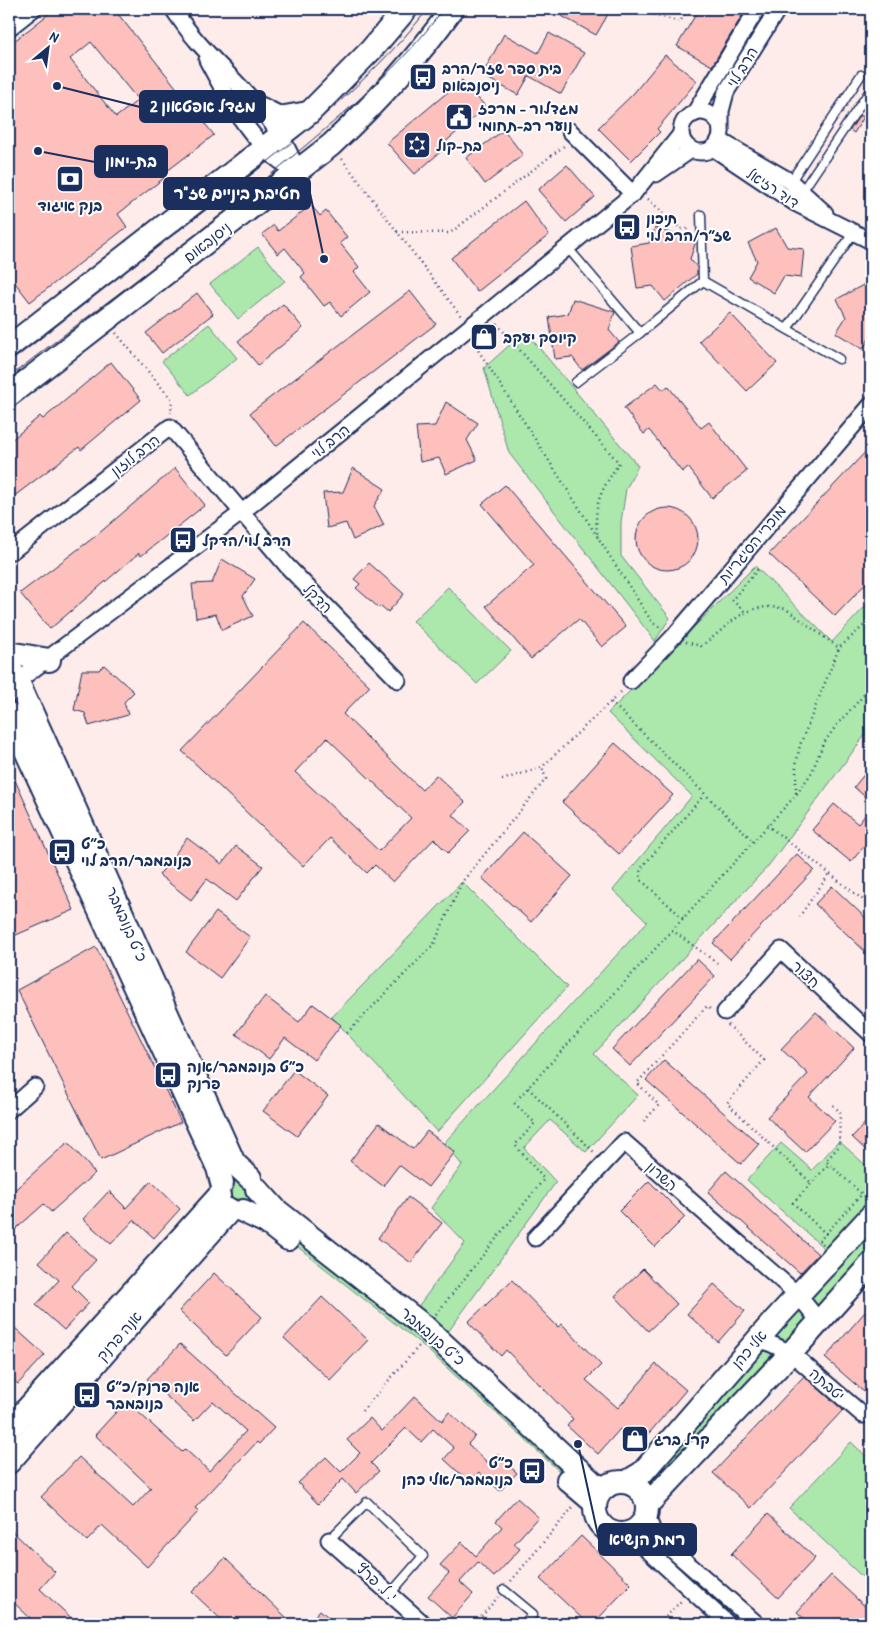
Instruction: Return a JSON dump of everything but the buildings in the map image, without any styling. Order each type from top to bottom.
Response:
[{"type":"street","points":[[9,28],[33,9]]},
{"type":"street","points":[[173,9],[195,39],[266,114],[279,118],[309,112]]},
{"type":"street","points":[[9,347],[309,112],[371,50],[406,9]]},
{"type":"street","name":"ניסנבאום","points":[[9,395],[332,145],[380,99],[432,37],[452,9]]},
{"type":"street","name":"הרב לוי","points":[[694,114],[757,9]]},
{"type":"street","name":"הרב לוי","points":[[718,140],[721,111],[726,92],[778,9]]},
{"type":"street","points":[[195,39],[224,92],[272,142],[292,156],[297,172]]},
{"type":"street","points":[[258,107],[272,142]]},
{"type":"street","points":[[700,112],[712,116],[716,120],[718,140],[702,152],[691,150],[683,141],[681,134],[684,122],[694,114],[700,112]]},
{"type":"street","points":[[573,134],[638,189]]},
{"type":"street","name":"הרב לוי","points":[[638,189],[681,134]]},
{"type":"street","name":"דוד רזיאל","points":[[718,140],[836,223],[870,239]]},
{"type":"street","name":"הרב לוי","points":[[12,679],[49,660],[241,513],[638,189],[691,150]]},
{"type":"street","name":"מוכרי הסיגריות","points":[[631,681],[674,636],[871,405]]},
{"type":"street","name":"הרב לוזון","points":[[12,551],[170,427],[241,513]]},
{"type":"street","name":"הדקל","points":[[241,513],[287,566],[398,680]]},
{"type":"street","points":[[9,653],[49,660]]},
{"type":"street","name":"כ\"ט בנובמבר","points":[[12,679],[234,1162],[276,1210],[423,1335],[595,1495]]},
{"type":"street","name":"כ\"ט בנובמבר","points":[[9,714],[218,1168],[228,1200],[266,1222],[423,1335]]},
{"type":"street","name":"חצור","points":[[721,1016],[781,950],[871,1034]]},
{"type":"street","points":[[9,1110],[35,1087]]},
{"type":"street","name":"השרון","points":[[535,1238],[624,1142],[798,1295],[825,1314]]},
{"type":"street","points":[[240,1174],[253,1184],[255,1202],[228,1200],[233,1175],[240,1174]]},
{"type":"street","name":"אנה פרנק","points":[[9,1429],[228,1200]]},
{"type":"street","name":"אנה פרנק","points":[[9,1462],[228,1200]]},
{"type":"street","name":"אלי כהן","points":[[627,1482],[642,1473],[766,1330],[871,1216]]},
{"type":"street","points":[[757,1624],[654,1534],[647,1510],[637,1487],[627,1482],[618,1482],[595,1495],[596,1518],[602,1526],[614,1534],[636,1531],[647,1510],[871,1264]]},
{"type":"street","name":"יטבתה","points":[[766,1330],[791,1353]]},
{"type":"street","name":"יטבתה","points":[[766,1330],[863,1414]]},
{"type":"street","points":[[625,1534],[643,1546],[728,1624]]},
{"type":"street","name":"י. ל. פרץ","points":[[329,1540],[424,1624]]},
{"type":"lane","points":[[792,192],[861,75]]},
{"type":"lane","points":[[792,192],[871,89]]},
{"type":"lane","points":[[701,215],[703,281]]},
{"type":"lane","points":[[787,329],[854,232]]},
{"type":"lane","points":[[567,247],[640,333]]},
{"type":"lane","points":[[703,281],[839,359]]},
{"type":"lane","points":[[576,382],[703,281]]},
{"type":"lane","points":[[329,1540],[367,1502],[423,1556],[390,1594]]},
{"type":"lane","points":[[504,1590],[533,1614],[524,1624]]},
{"type":"path","points":[[649,12],[680,22],[687,9]]},
{"type":"path","points":[[397,232],[450,233],[573,134]]},
{"type":"path","points":[[332,145],[468,328],[598,540],[652,622],[688,643],[701,646],[744,611],[761,607],[786,609],[839,648]]},
{"type":"path","points":[[638,189],[681,229],[701,229]]},
{"type":"path","points":[[487,312],[619,463],[600,495],[594,518],[598,540]]},
{"type":"path","points":[[105,320],[172,400]]},
{"type":"path","points":[[744,611],[732,600],[758,569]]},
{"type":"path","points":[[796,795],[796,765],[800,746],[839,648],[871,620]]},
{"type":"path","points":[[502,780],[542,767],[631,681]]},
{"type":"path","points":[[362,1411],[544,1179],[515,1145],[535,1123],[514,1103],[796,795],[812,772],[824,744],[836,726],[871,687]]},
{"type":"path","points":[[611,702],[753,841]]},
{"type":"path","points":[[347,1033],[434,944],[462,882],[546,779],[542,767]]},
{"type":"path","points":[[683,918],[642,880],[640,872],[643,866],[704,795]]},
{"type":"path","points":[[767,825],[871,906]]},
{"type":"path","points":[[799,917],[830,873]]},
{"type":"path","points":[[672,930],[717,963]]},
{"type":"path","points":[[644,1120],[659,1105],[637,1083],[707,1006],[721,1016],[764,1060],[727,1103],[811,1184]]},
{"type":"path","points":[[528,1088],[604,1163]]},
{"type":"path","points":[[819,1241],[862,1194],[826,1161],[839,1146],[840,1112],[832,1105]]},
{"type":"path","points":[[826,1234],[793,1203],[829,1164]]},
{"type":"path","points":[[475,1624],[504,1590],[595,1495]]},
{"type":"path","points":[[659,1624],[692,1591]]},
{"type":"green space","points":[[258,247],[285,281],[238,319],[210,284]]},
{"type":"green space","points":[[209,324],[237,358],[190,395],[162,361]]},
{"type":"green space","points":[[525,331],[638,466],[626,489],[621,522],[621,556],[670,618],[655,641],[509,453],[484,368]]},
{"type":"green space","points":[[755,566],[832,642],[871,600],[871,727],[769,865],[594,1054],[638,1095],[586,1152],[550,1120],[524,1148],[556,1182],[446,1335],[417,1308],[465,1243],[431,1208],[462,1165],[444,1143],[647,922],[613,890],[692,796],[608,713]]},
{"type":"green space","points":[[448,587],[511,651],[477,684],[413,621]]},
{"type":"green space","points":[[462,882],[567,987],[437,1132],[332,1017]]},
{"type":"green space","points":[[839,1141],[871,1170],[871,1199],[826,1250],[747,1180],[781,1143],[812,1170]]},
{"type":"green space","points":[[236,1181],[245,1182],[252,1198],[250,1202],[229,1204],[226,1190]]},
{"type":"green space","points":[[276,1210],[594,1484],[584,1494],[421,1344],[266,1222]]},
{"type":"green space","points":[[871,1216],[871,1264],[659,1490],[642,1473]]},
{"type":"green space","points":[[851,1442],[871,1461],[871,1585],[789,1508]]},
{"type":"tram line","points":[[9,361],[295,140],[379,64],[428,9]]},
{"type":"tram line","points":[[9,377],[258,186],[392,69],[443,9]]},
{"type":"place","name":"בית ספר שזר/הרב ניסנבאום","points":[[423,77]]},
{"type":"place","name":"מגדל אפטאון 2","points":[[57,86]]},
{"type":"place","name":"מגדלור – מרכז נוער רב-תחומי","points":[[459,117]]},
{"type":"place","name":"בת-קול","points":[[417,145]]},
{"type":"place","name":"בת-ימון","points":[[38,151]]},
{"type":"place","name":"בנק איגוד","points":[[70,179]]},
{"type":"place","name":"תיכון שז״ר/הרב לוי","points":[[627,227]]},
{"type":"place","name":"חטיבת ביניים שז\"ר","points":[[324,259]]},
{"type":"place","name":"קיוסק יעקב","points":[[484,337]]},
{"type":"place","name":"הרב לוי/הדקל","points":[[183,540]]},
{"type":"place","name":"כ״ט בנובמבר/הרב לוי","points":[[62,852]]},
{"type":"place","name":"כ״ט בנובמבר/אנה פרנק","points":[[168,1075]]},
{"type":"place","name":"אנה פרנק/כ״ט בנובמבר","points":[[87,1395]]},
{"type":"place","name":"קרל ברג","points":[[635,1439]]},
{"type":"place","name":"רמת הנשיא","points":[[578,1444]]},
{"type":"place","name":"כ״ט בנובמבר/אלי כהן","points":[[532,1471]]}]
